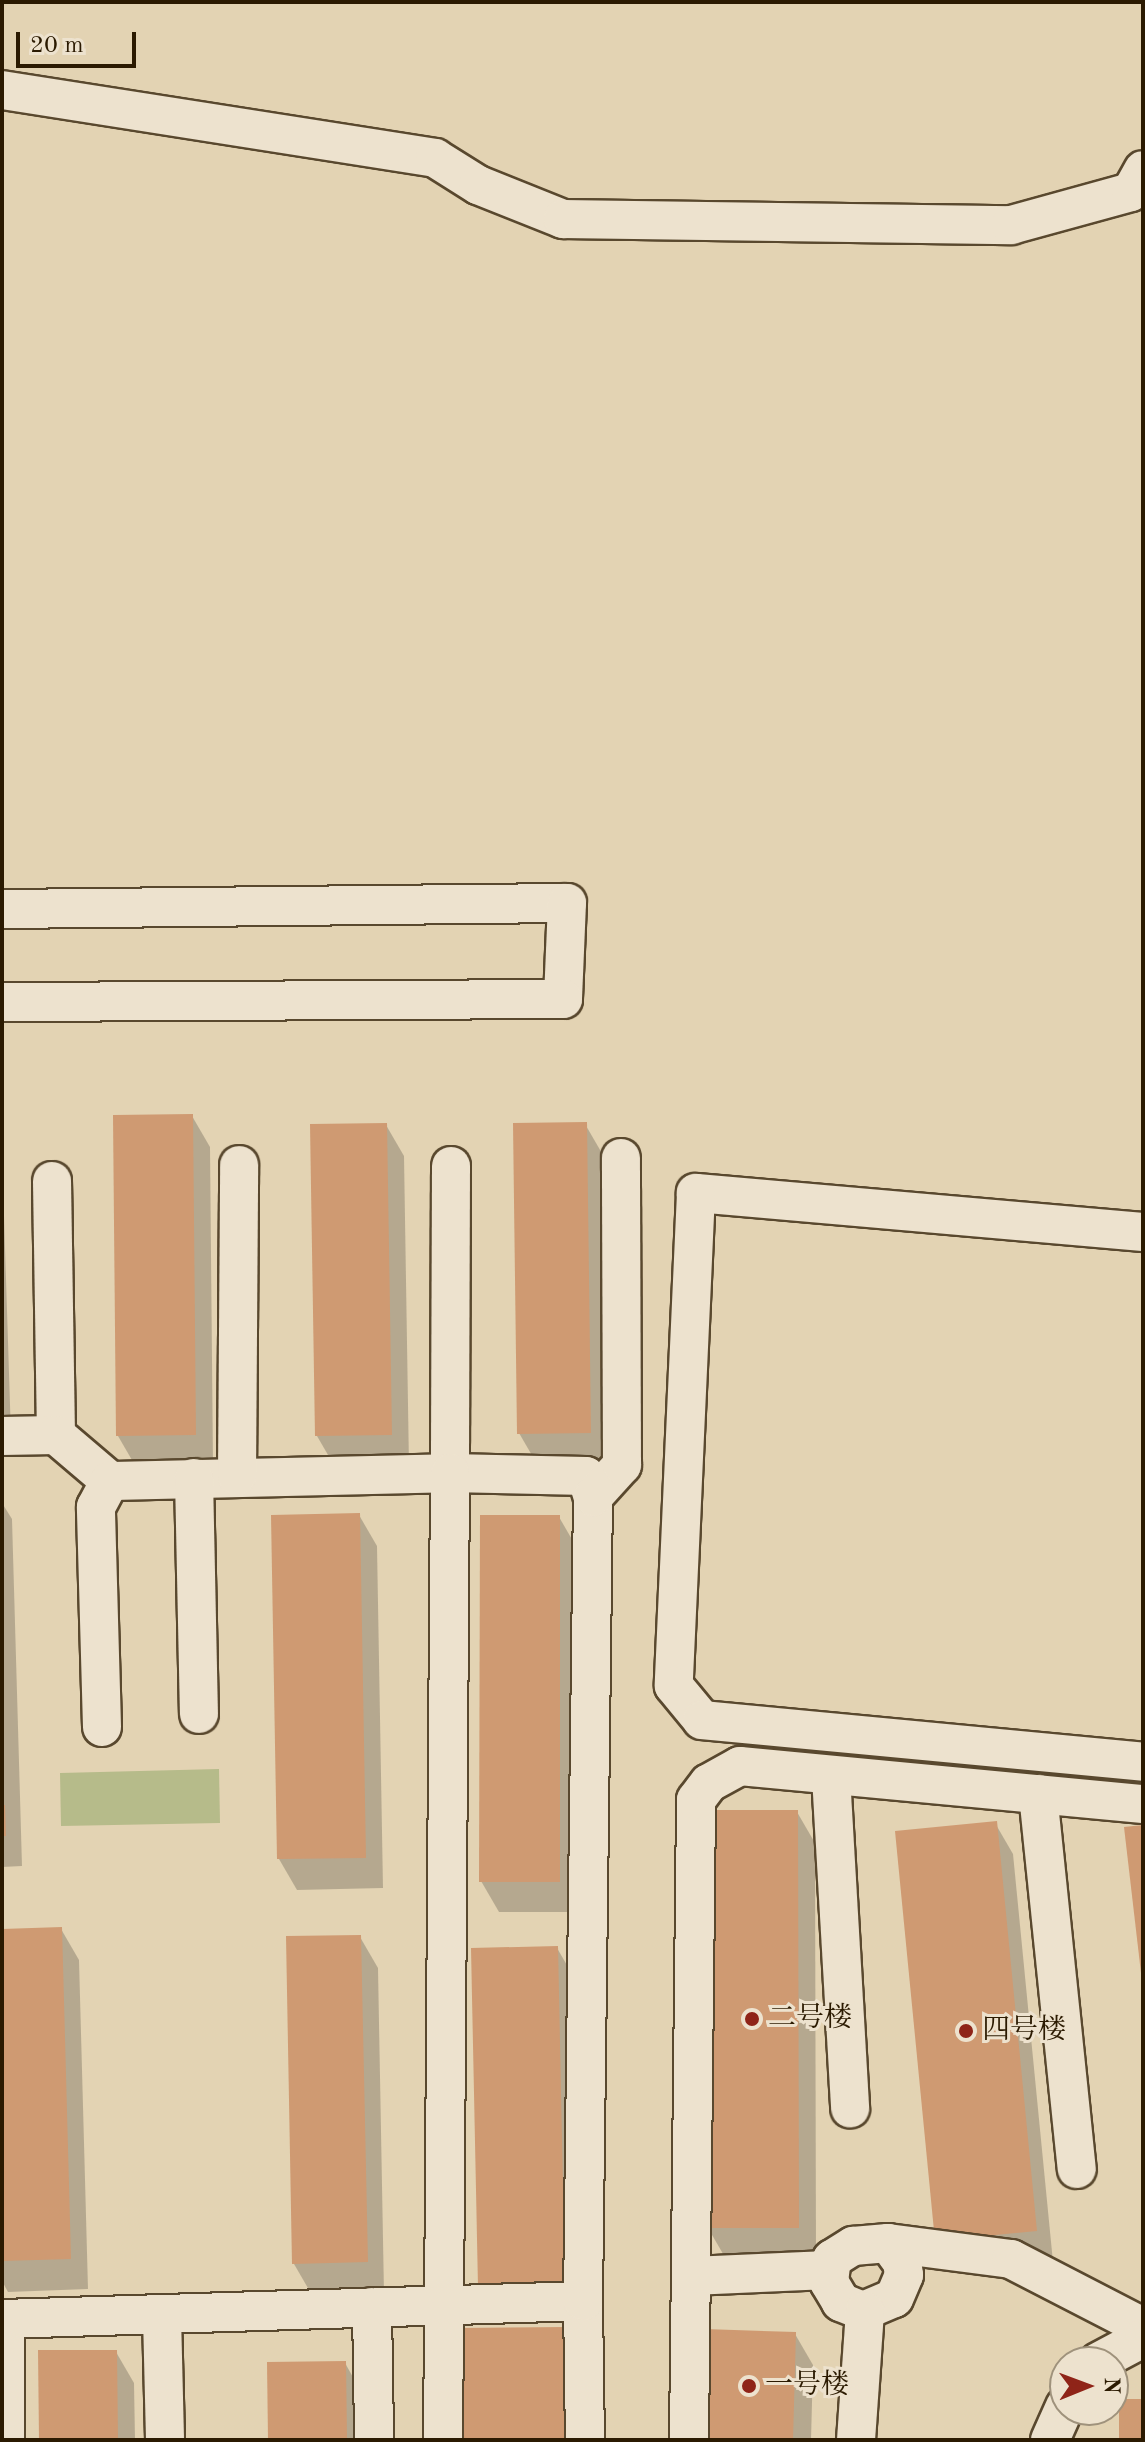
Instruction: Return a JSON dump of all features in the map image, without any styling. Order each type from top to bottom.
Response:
[{"type":"street","points":[[2,90],[435,158],[478,185],[563,219],[1011,225],[1131,192],[1143,170]]},
{"type":"street","points":[[2,909],[567,903],[563,999],[2,1002]]},
{"type":"street","points":[[593,1497],[622,1465],[621,1158]]},
{"type":"street","points":[[237,1476],[239,1165]]},
{"type":"street","points":[[443,2440],[451,1166]]},
{"type":"street","points":[[52,1181],[56,1435]]},
{"type":"street","points":[[1143,1232],[696,1193],[674,1686],[702,1720],[1143,1762]]},
{"type":"street","points":[[2,1436],[56,1435],[110,1481],[450,1473],[586,1476],[593,1497],[583,2301],[585,2440]]},
{"type":"street","points":[[194,1478],[199,1714]]},
{"type":"street","points":[[102,1727],[96,1507],[110,1481]]},
{"type":"street","points":[[689,2440],[696,1800],[709,1783],[740,1766],[1143,1804]]},
{"type":"street","points":[[831,1776],[850,2108]]},
{"type":"street","points":[[1038,1794],[1077,2169]]},
{"type":"street","points":[[888,2243],[902,2262],[901,2288],[885,2305],[865,2311],[841,2302],[828,2270],[832,2259],[853,2246],[888,2243],[1011,2259],[1143,2327]]},
{"type":"street","points":[[691,2276],[828,2270]]},
{"type":"street","points":[[5,2440],[4,2319],[583,2301]]},
{"type":"street","points":[[372,2307],[374,2440]]},
{"type":"street","points":[[856,2440],[865,2311]]},
{"type":"street","points":[[162,2316],[165,2440]]},
{"type":"green space","points":[[219,1769],[220,1823],[61,1826],[60,1773]]},
{"type":"building","points":[[193,1114],[196,1435],[116,1436],[113,1115]]},
{"type":"building","points":[[587,1122],[591,1433],[517,1434],[513,1123]]},
{"type":"building","points":[[387,1123],[392,1435],[315,1436],[310,1124]]},
{"type":"building","points":[[360,1513],[366,1858],[277,1859],[271,1515]]},
{"type":"building","points":[[480,1515],[560,1515],[560,1882],[479,1882]]},
{"type":"building","points":[[2,1805],[5,1805],[6,1836],[2,1836]]},
{"type":"building","name":"二号楼","points":[[704,1810],[798,1810],[799,2228],[706,2228]]},
{"type":"building","name":"四号楼","points":[[997,1821],[1037,2231],[935,2241],[895,1831]]},
{"type":"building","points":[[1143,1825],[1143,1973],[1141,1973],[1124,1827]]},
{"type":"building","points":[[62,1927],[71,2259],[2,2261],[2,1929]]},
{"type":"building","points":[[361,1935],[368,2262],[292,2264],[286,1936]]},
{"type":"building","points":[[558,1946],[565,2285],[478,2287],[471,1948]]},
{"type":"building","points":[[566,2327],[567,2440],[460,2440],[459,2328]]},
{"type":"building","name":"一号楼","points":[[704,2329],[796,2332],[793,2440],[701,2440]]},
{"type":"building","points":[[38,2350],[117,2350],[118,2440],[39,2440]]},
{"type":"building","points":[[346,2361],[347,2440],[268,2440],[267,2362]]},
{"type":"building","points":[[1129,2399],[1143,2399],[1143,2440],[1119,2440],[1119,2426],[1129,2426]]},
{"type":"place","name":"二号楼","points":[[752,2019]]},
{"type":"place","name":"四号楼","points":[[966,2031]]},
{"type":"place","name":"一号楼","points":[[749,2386]]}]
